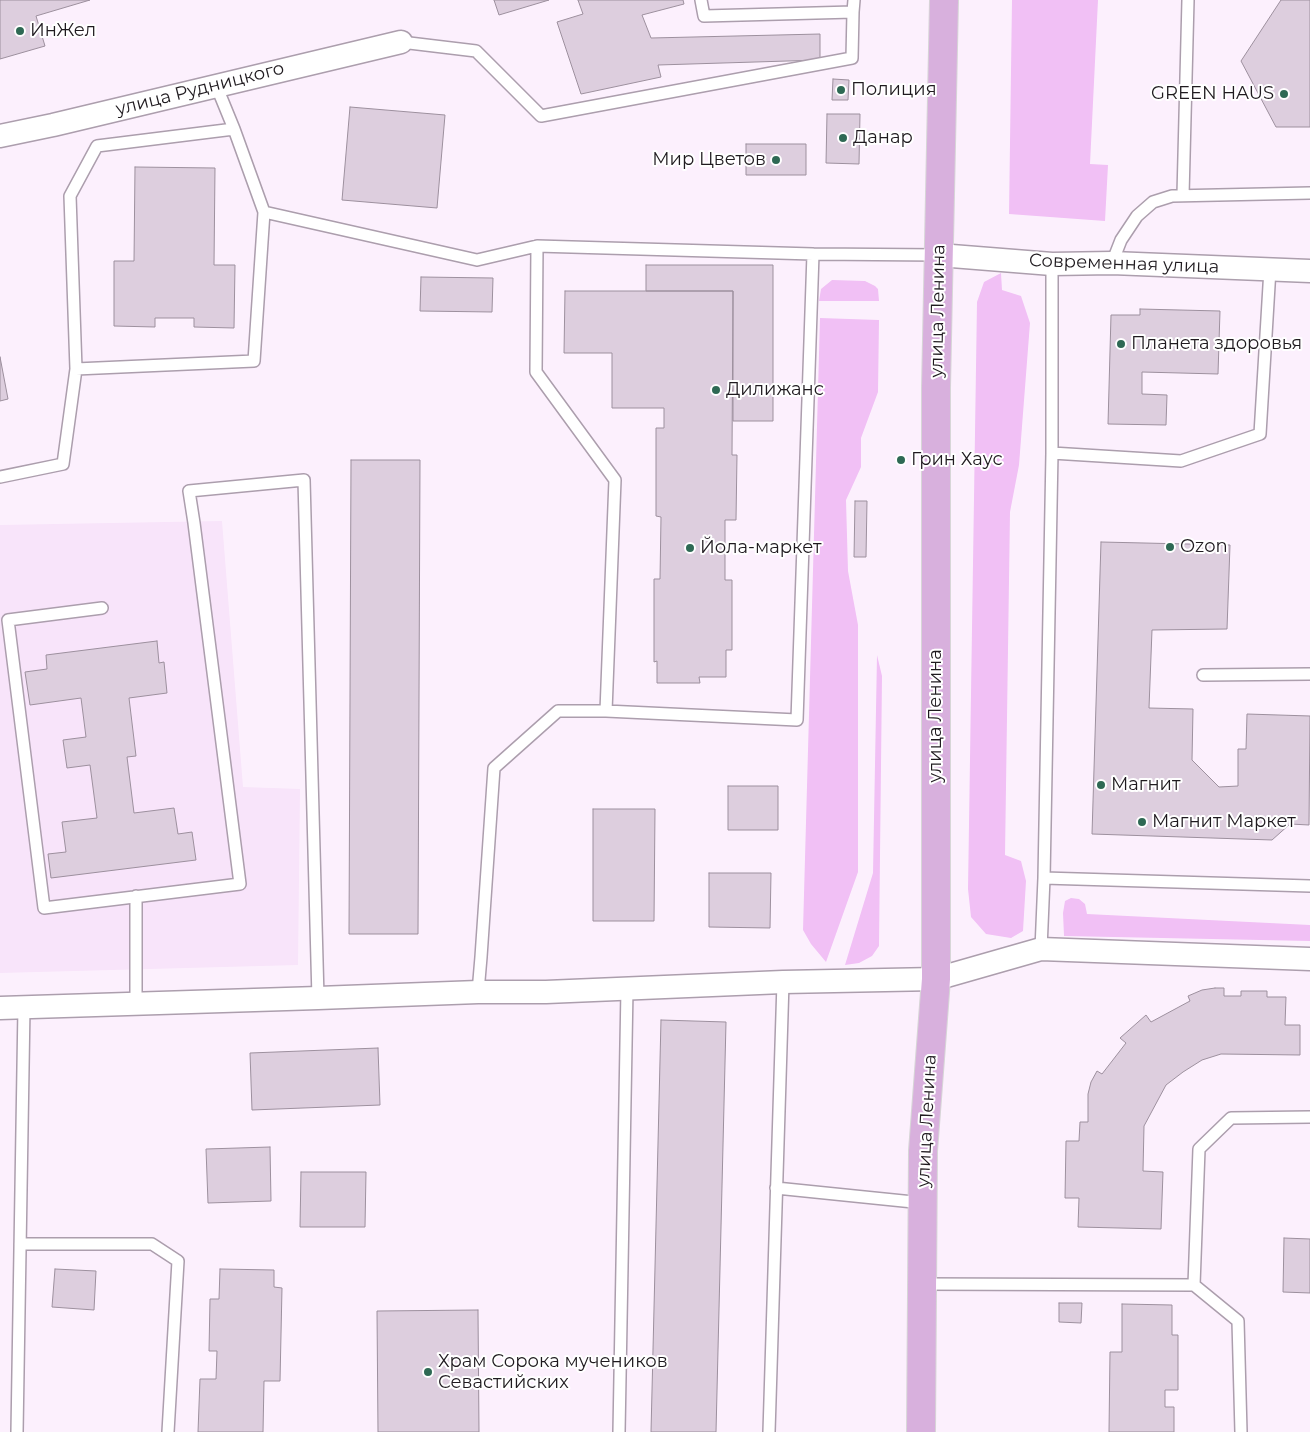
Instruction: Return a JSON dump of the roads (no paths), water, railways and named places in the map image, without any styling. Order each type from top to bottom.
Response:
[{"type":"main road","name":"улица Ленина","points":[[920,1432],[923,1152],[936,979],[936,388],[944,0]]},
{"type":"street","name":"улица Рудницкого","points":[[0,136],[401,42]]},
{"type":"street","name":"Современная улица","points":[[939,255],[1052,264],[1112,263],[1310,271]]},
{"type":"street","points":[[0,1008],[478,992],[627,989],[783,982],[936,979],[1041,949],[1310,959]]},
{"type":"lane","points":[[701,0],[704,16],[853,12]]},
{"type":"lane","points":[[401,42],[476,52],[540,116],[852,58],[854,0]]},
{"type":"lane","points":[[1183,195],[1188,0]]},
{"type":"lane","points":[[76,369],[254,361],[264,212],[216,85]]},
{"type":"lane","points":[[0,478],[63,464],[76,369],[70,196],[97,146],[234,129]]},
{"type":"lane","points":[[1112,263],[1121,240],[1137,216],[1153,202],[1172,196],[1183,195],[1310,193]]},
{"type":"lane","points":[[264,212],[477,260],[538,246],[813,254],[939,255]]},
{"type":"lane","points":[[538,246],[536,372],[614,480],[606,711]]},
{"type":"lane","points":[[478,992],[494,768],[558,711],[606,711],[797,720],[813,254]]},
{"type":"lane","points":[[1041,949],[1052,453],[1052,264]]},
{"type":"lane","points":[[1052,453],[1181,461],[1260,434],[1270,269]]},
{"type":"lane","points":[[102,608],[8,620],[44,908],[240,884],[189,491],[304,480],[318,998]]},
{"type":"lane","points":[[1203,675],[1310,674]]},
{"type":"lane","points":[[1044,878],[1310,886]]},
{"type":"lane","points":[[136,896],[136,1004]]},
{"type":"lane","points":[[769,1432],[783,982]]},
{"type":"lane","points":[[619,1432],[627,989]]},
{"type":"lane","points":[[17,1432],[24,1007]]},
{"type":"lane","points":[[1194,1285],[1199,1149],[1231,1118],[1310,1117]]},
{"type":"lane","points":[[776,1188],[923,1203]]},
{"type":"lane","points":[[20,1244],[152,1244],[178,1262],[168,1432]]},
{"type":"lane","points":[[922,1284],[1194,1285],[1238,1320],[1241,1432]]},
{"type":"place","name":"ИнЖел","points":[[20,31]]},
{"type":"place","name":"Полиция","points":[[841,90]]},
{"type":"place","name":"GREEN HAUS","points":[[1284,94]]},
{"type":"place","name":"Данар","points":[[843,138]]},
{"type":"place","name":"Мир Цветов","points":[[776,160]]},
{"type":"place","name":"Планета здоровья","points":[[1121,344]]},
{"type":"place","name":"Дилижанс","points":[[716,390]]},
{"type":"place","name":"Грин Хаус","points":[[901,460]]},
{"type":"place","name":"Ozon","points":[[1170,547]]},
{"type":"place","name":"Йола-маркет","points":[[690,548]]},
{"type":"place","name":"Магнит","points":[[1101,785]]},
{"type":"place","name":"Магнит Маркет","points":[[1142,822]]},
{"type":"place","name":"Храм Сорока мучеников Севастийских","points":[[428,1372]]}]
